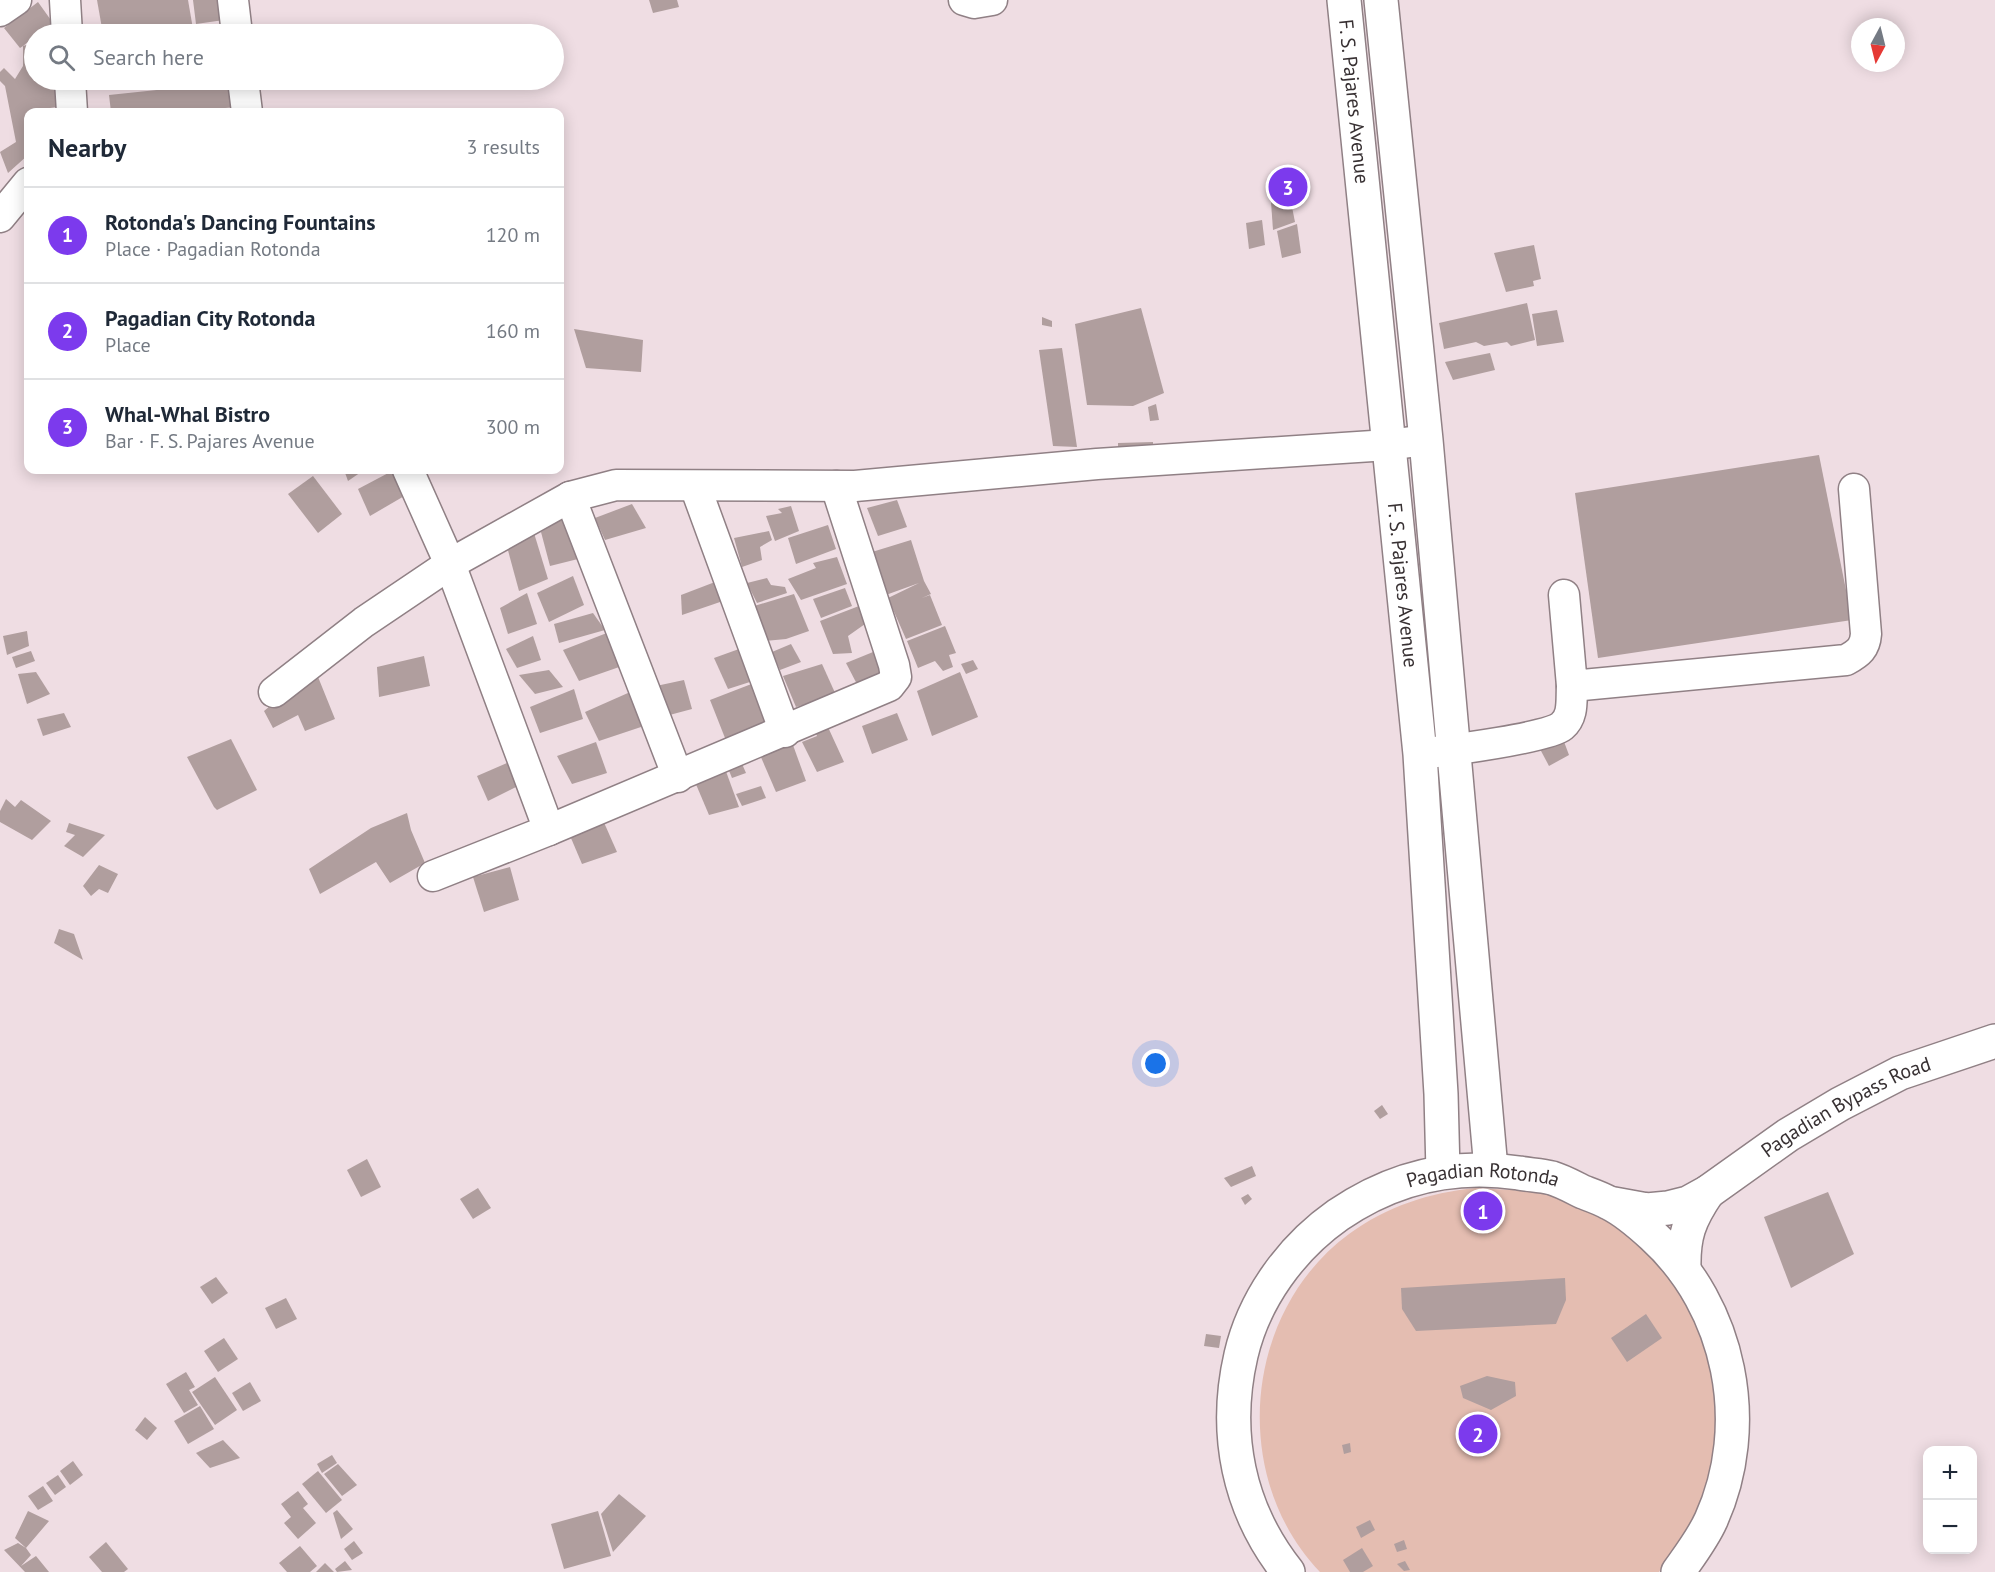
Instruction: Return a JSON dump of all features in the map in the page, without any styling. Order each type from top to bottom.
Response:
[{"type":"main road","name":"F. S. Pajares Avenue","points":[[1344,0],[1420,754],[1441,1094],[1443,1172]]},
{"type":"main road","name":"F. S. Pajares Avenue","points":[[1381,0],[1426,440],[1491,1169]]},
{"type":"main road","points":[[1367,226],[1403,222]]},
{"type":"main road","name":"Pagadian Bypass Road","points":[[1609,1203],[1647,1210],[1688,1203],[1708,1192],[1788,1135],[1840,1104],[1900,1073],[1995,1041]]},
{"type":"main road","name":"Pagadian Rotonda","points":[[1278,1566],[1252,1513],[1238,1471],[1233,1426],[1235,1381],[1245,1337],[1264,1296],[1289,1259],[1321,1227],[1358,1201],[1399,1183],[1443,1172],[1491,1169],[1552,1178],[1609,1203],[1637,1222],[1684,1270],[1702,1298],[1716,1328],[1730,1381],[1733,1425],[1730,1457],[1719,1500],[1711,1520],[1695,1549],[1678,1572]]},
{"type":"main road","name":"Pagadian Bypass Road","points":[[1684,1270],[1683,1248],[1687,1230],[1692,1217],[1708,1192]]},
{"type":"street","points":[[0,11],[16,0]]},
{"type":"street","points":[[65,0],[66,24]]},
{"type":"street","points":[[233,0],[236,24]]},
{"type":"street","points":[[964,0],[974,3],[992,0]]},
{"type":"street","points":[[71,90],[72,108]]},
{"type":"street","points":[[244,90],[246,108]]},
{"type":"street","points":[[0,217],[24,188]]},
{"type":"street","points":[[274,692],[364,622],[450,564],[570,497],[616,485],[855,486],[1097,464],[1388,445],[1426,440]]},
{"type":"street","points":[[410,474],[450,564],[549,830]]},
{"type":"street","points":[[695,486],[785,732]]},
{"type":"street","points":[[433,876],[678,777],[881,692],[889,686],[896,677],[894,665],[836,486]]},
{"type":"street","points":[[1572,686],[1846,660],[1859,653],[1865,645],[1866,634],[1854,489]]},
{"type":"street","points":[[570,497],[678,777]]},
{"type":"street","points":[[1420,754],[1540,734],[1562,726],[1571,713],[1572,686],[1564,594]]},
{"type":"shaded area","points":[[1475,1188],[1531,1191],[1557,1197],[1608,1220],[1651,1254],[1686,1297],[1715,1371],[1718,1449],[1694,1523],[1659,1572],[1320,1572],[1291,1533],[1271,1490],[1261,1444],[1261,1397],[1269,1350],[1287,1306],[1314,1267],[1363,1224],[1409,1202],[1441,1193]]},
{"type":"building","points":[[97,0],[188,0],[192,24],[101,24]]},
{"type":"building","points":[[193,0],[228,0],[231,19],[196,24]]},
{"type":"building","points":[[649,0],[677,0],[679,7],[653,13]]},
{"type":"building","points":[[38,2],[53,23],[24,24],[24,45],[20,48],[4,28]]},
{"type":"building","points":[[24,46],[24,90],[62,90],[64,106],[24,108],[24,159],[8,173],[0,152],[16,142],[5,86],[0,81],[0,72],[4,68],[15,79],[23,66]]},
{"type":"building","points":[[157,90],[234,90],[236,107],[111,108],[109,95]]},
{"type":"building","points":[[1271,202],[1292,207],[1295,222],[1273,230]]},
{"type":"building","points":[[1262,220],[1265,245],[1249,249],[1246,223]]},
{"type":"building","points":[[1297,224],[1301,253],[1282,258],[1277,231]]},
{"type":"building","points":[[1534,245],[1541,279],[1533,281],[1534,286],[1506,292],[1494,253]]},
{"type":"building","points":[[1527,303],[1535,340],[1511,346],[1507,342],[1484,346],[1476,342],[1444,349],[1439,323]]},
{"type":"building","points":[[1141,308],[1164,393],[1133,406],[1087,405],[1075,324]]},
{"type":"building","points":[[1557,310],[1564,342],[1537,346],[1532,314]]},
{"type":"building","points":[[1042,317],[1052,321],[1052,327],[1042,325]]},
{"type":"building","points":[[574,329],[643,340],[641,372],[586,368]]},
{"type":"building","points":[[1062,348],[1077,447],[1053,446],[1039,350]]},
{"type":"building","points":[[1490,353],[1495,370],[1453,380],[1445,362]]},
{"type":"building","points":[[1156,404],[1159,420],[1150,421],[1148,407]]},
{"type":"building","points":[[1153,442],[1153,450],[1118,451],[1118,443]]},
{"type":"building","points":[[1819,455],[1852,620],[1598,658],[1575,493]]},
{"type":"building","points":[[345,474],[358,474],[348,481]]},
{"type":"building","points":[[386,474],[396,474],[406,495],[370,516],[358,489]]},
{"type":"building","points":[[313,476],[342,514],[318,533],[288,494]]},
{"type":"building","points":[[897,500],[907,527],[878,536],[867,508]]},
{"type":"building","points":[[632,504],[646,528],[605,540],[595,518]]},
{"type":"building","points":[[791,506],[799,531],[775,541],[766,516],[782,513],[778,509]]},
{"type":"building","points":[[567,516],[578,559],[550,566],[541,532]]},
{"type":"building","points":[[828,525],[836,549],[796,564],[788,538]]},
{"type":"building","points":[[769,531],[772,540],[760,547],[762,560],[742,567],[734,538]]},
{"type":"building","points":[[534,533],[548,579],[519,591],[506,543]]},
{"type":"building","points":[[911,540],[924,581],[931,594],[922,598],[930,595],[942,625],[906,639],[888,598],[919,583],[883,596],[872,552]]},
{"type":"building","points":[[837,557],[847,584],[801,600],[788,579],[816,568],[813,563]]},
{"type":"building","points":[[573,576],[584,605],[549,622],[537,593]]},
{"type":"building","points":[[767,578],[771,585],[785,587],[787,593],[757,603],[747,583]]},
{"type":"building","points":[[715,582],[723,601],[682,615],[681,595]]},
{"type":"building","points":[[845,588],[852,606],[821,618],[813,599]]},
{"type":"building","points":[[527,593],[537,624],[508,634],[500,608]]},
{"type":"building","points":[[794,594],[809,631],[786,639],[765,641],[751,607]]},
{"type":"building","points":[[859,606],[865,624],[848,636],[852,653],[833,654],[820,621]]},
{"type":"building","points":[[593,613],[605,630],[559,643],[554,624]]},
{"type":"building","points":[[945,626],[956,653],[949,655],[953,667],[943,671],[935,661],[918,668],[907,641]]},
{"type":"building","points":[[27,631],[29,646],[7,655],[3,636]]},
{"type":"building","points":[[612,631],[625,665],[579,681],[563,650]]},
{"type":"building","points":[[533,636],[541,660],[517,668],[506,649]]},
{"type":"building","points":[[791,644],[801,662],[780,670],[772,652]]},
{"type":"building","points":[[739,649],[753,681],[728,689],[714,658]]},
{"type":"building","points":[[878,650],[889,675],[859,688],[846,663]]},
{"type":"building","points":[[31,651],[35,661],[16,668],[12,657]]},
{"type":"building","points":[[424,656],[430,686],[379,697],[377,667]]},
{"type":"building","points":[[973,660],[978,669],[966,674],[961,664]]},
{"type":"building","points":[[822,664],[836,695],[796,707],[783,676]]},
{"type":"building","points":[[314,667],[335,719],[305,731],[298,715],[273,728],[264,711]]},
{"type":"building","points":[[549,670],[563,687],[535,694],[519,675]]},
{"type":"building","points":[[36,672],[50,694],[27,704],[18,674]]},
{"type":"building","points":[[960,672],[978,717],[932,736],[917,691]]},
{"type":"building","points":[[684,680],[692,709],[662,717],[656,686]]},
{"type":"building","points":[[754,683],[772,727],[727,743],[710,700]]},
{"type":"building","points":[[574,689],[583,719],[540,733],[530,707]]},
{"type":"building","points":[[637,689],[644,726],[599,741],[585,712]]},
{"type":"building","points":[[64,713],[71,727],[43,736],[37,719]]},
{"type":"building","points":[[897,713],[908,740],[872,754],[862,726]]},
{"type":"building","points":[[827,725],[844,762],[817,772],[802,742],[817,736],[815,731]]},
{"type":"building","points":[[789,734],[806,781],[776,792],[757,748]]},
{"type":"building","points":[[231,739],[257,790],[217,810],[187,757]]},
{"type":"building","points":[[1563,739],[1569,755],[1549,766],[1540,749]]},
{"type":"building","points":[[596,742],[607,773],[572,784],[557,756]]},
{"type":"building","points":[[739,757],[746,773],[732,778],[725,761]]},
{"type":"building","points":[[507,763],[518,786],[488,801],[477,776]]},
{"type":"building","points":[[724,766],[739,807],[709,815],[695,782]]},
{"type":"building","points":[[761,786],[766,798],[742,806],[736,794]]},
{"type":"building","points":[[6,799],[15,807],[21,800],[51,821],[32,840],[0,822],[0,811]]},
{"type":"building","points":[[407,813],[411,830],[425,863],[390,883],[376,862],[320,894],[309,869],[371,828]]},
{"type":"building","points":[[602,818],[617,852],[582,864],[568,831]]},
{"type":"building","points":[[69,823],[105,835],[83,857],[64,846],[75,835],[66,832]]},
{"type":"building","points":[[99,865],[118,874],[108,893],[99,889],[91,896],[83,886]]},
{"type":"building","points":[[510,867],[519,900],[484,912],[473,877]]},
{"type":"building","points":[[59,929],[74,934],[83,960],[54,943]]},
{"type":"building","points":[[1382,1105],[1388,1114],[1380,1119],[1374,1111]]},
{"type":"building","points":[[367,1159],[381,1187],[361,1197],[347,1170]]},
{"type":"building","points":[[1252,1166],[1256,1176],[1231,1187],[1224,1178]]},
{"type":"building","points":[[478,1188],[491,1208],[473,1219],[460,1199]]},
{"type":"building","points":[[1828,1192],[1854,1254],[1791,1288],[1764,1217]]},
{"type":"building","points":[[1248,1194],[1252,1199],[1245,1205],[1241,1198]]},
{"type":"building","points":[[216,1277],[228,1293],[212,1304],[200,1287]]},
{"type":"building","points":[[1565,1278],[1566,1300],[1556,1324],[1416,1331],[1402,1309],[1401,1288]]},
{"type":"building","points":[[286,1298],[297,1319],[276,1329],[265,1308]]},
{"type":"building","points":[[1646,1314],[1662,1338],[1627,1362],[1611,1338]]},
{"type":"building","points":[[1206,1334],[1221,1336],[1219,1348],[1204,1346]]},
{"type":"building","points":[[224,1338],[238,1359],[218,1372],[204,1351]]},
{"type":"building","points":[[186,1372],[195,1387],[189,1390],[198,1405],[184,1413],[166,1384]]},
{"type":"building","points":[[1487,1376],[1515,1382],[1516,1396],[1491,1410],[1463,1398],[1460,1386]]},
{"type":"building","points":[[215,1377],[237,1410],[215,1425],[192,1392]]},
{"type":"building","points":[[250,1382],[261,1401],[243,1411],[232,1393]]},
{"type":"building","points":[[200,1406],[214,1429],[188,1444],[174,1421]]},
{"type":"building","points":[[145,1417],[157,1428],[147,1440],[135,1430]]},
{"type":"building","points":[[223,1440],[240,1458],[210,1468],[196,1453]]},
{"type":"building","points":[[1350,1443],[1351,1452],[1344,1454],[1342,1445]]},
{"type":"building","points":[[332,1455],[337,1463],[322,1473],[317,1464]]},
{"type":"building","points":[[73,1461],[83,1475],[70,1485],[60,1471]]},
{"type":"building","points":[[338,1464],[357,1485],[342,1496],[324,1474]]},
{"type":"building","points":[[318,1471],[342,1500],[326,1513],[302,1484]]},
{"type":"building","points":[[58,1475],[66,1487],[55,1495],[46,1483]]},
{"type":"building","points":[[43,1486],[53,1501],[38,1510],[28,1496]]},
{"type":"building","points":[[298,1491],[308,1504],[303,1508],[316,1523],[298,1539],[284,1523],[291,1517],[281,1504]]},
{"type":"building","points":[[619,1494],[646,1516],[613,1552],[601,1514]]},
{"type":"building","points":[[337,1510],[353,1529],[341,1539],[333,1513]]},
{"type":"building","points":[[28,1511],[49,1521],[26,1548],[15,1538]]},
{"type":"building","points":[[598,1511],[611,1556],[564,1569],[551,1524]]},
{"type":"building","points":[[1370,1520],[1375,1530],[1361,1538],[1356,1527]]},
{"type":"building","points":[[1404,1540],[1407,1549],[1397,1552],[1394,1544]]},
{"type":"building","points":[[354,1541],[363,1553],[352,1560],[344,1549]]},
{"type":"building","points":[[106,1542],[128,1569],[124,1572],[102,1572],[89,1557]]},
{"type":"building","points":[[18,1543],[31,1555],[21,1566],[36,1556],[49,1572],[25,1572],[4,1550]]},
{"type":"building","points":[[300,1546],[317,1566],[310,1572],[287,1572],[279,1563]]},
{"type":"building","points":[[1362,1548],[1373,1566],[1363,1572],[1350,1572],[1343,1560]]},
{"type":"building","points":[[345,1561],[352,1570],[337,1572],[335,1569]]},
{"type":"building","points":[[1405,1561],[1410,1570],[1404,1571],[1397,1564]]},
{"type":"building","points":[[325,1563],[334,1572],[316,1572]]},
{"type":"place","name":"Whal-Whal Bistro","points":[[1288,187]]},
{"type":"place","name":"Rotonda's Dancing Fountains","points":[[1483,1211]]},
{"type":"place","name":"Pagadian City Rotonda","points":[[1478,1434]]}]
